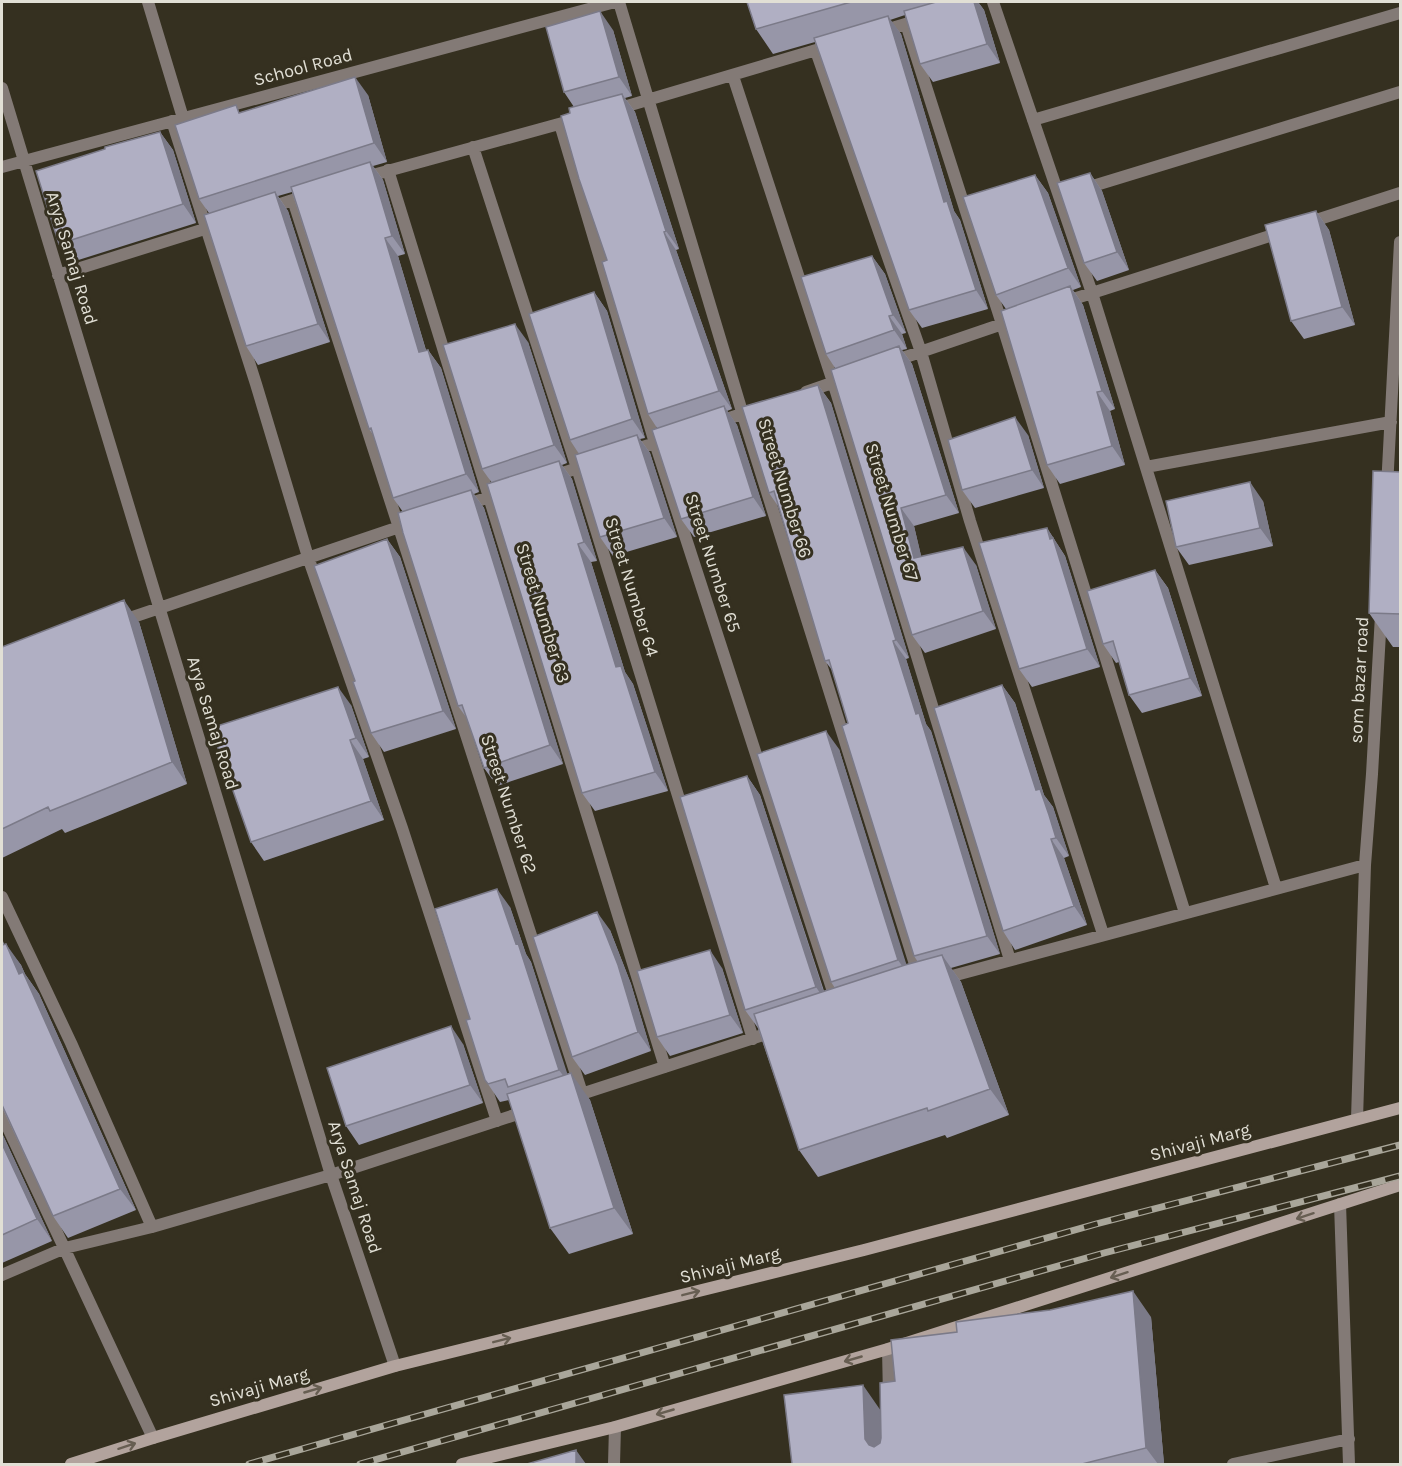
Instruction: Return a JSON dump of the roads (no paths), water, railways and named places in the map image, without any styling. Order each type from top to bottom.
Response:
[{"type":"main road","name":"Shivaji Marg","points":[[71,1464],[395,1366],[864,1250],[1401,1108]]},
{"type":"main road","points":[[462,1464],[615,1427],[888,1349],[1401,1185]]},
{"type":"street","points":[[148,2],[206,228],[308,557],[402,828],[497,1121]]},
{"type":"street","name":"School Road","points":[[2,167],[617,2]]},
{"type":"street","name":"Street Number 66","points":[[617,2],[916,986],[1010,960]]},
{"type":"street","points":[[993,2],[1092,293],[1276,888]]},
{"type":"street","points":[[1034,120],[1401,13]]},
{"type":"street","points":[[872,34],[938,14]]},
{"type":"street","points":[[906,24],[1185,913]]},
{"type":"street","points":[[346,183],[648,100],[850,41]]},
{"type":"street","points":[[816,51],[921,352],[970,521],[1103,934]]},
{"type":"street","name":"Street Number 67","points":[[733,76],[833,382],[1010,960]]},
{"type":"street","name":"Arya Samaj Road","points":[[2,88],[331,1175],[395,1366]]},
{"type":"street","points":[[1059,196],[1401,92]]},
{"type":"street","name":"Street Number 65","points":[[560,124],[655,443],[839,1011]]},
{"type":"street","name":"Street Number 64","points":[[473,147],[577,468],[753,1039]]},
{"type":"street","name":"Street Number 63","points":[[388,170],[665,1067]]},
{"type":"street","points":[[261,211],[325,190]]},
{"type":"street","points":[[799,394],[1092,293],[1401,193]]},
{"type":"street","name":"Street Number 62","points":[[293,200],[582,1093]]},
{"type":"street","points":[[58,275],[228,221]]},
{"type":"street","points":[[1386,504],[1401,242]]},
{"type":"street","points":[[710,424],[766,406]]},
{"type":"street","points":[[1146,467],[1391,422]]},
{"type":"street","points":[[544,479],[688,432]]},
{"type":"street","points":[[455,508],[521,487]]},
{"type":"street","points":[[114,623],[159,606],[433,516]]},
{"type":"street","name":"som bazar road","points":[[1357,1119],[1365,865],[1382,598]]},
{"type":"street","points":[[1010,960],[1365,865]]},
{"type":"street","points":[[2,897],[153,1227]]},
{"type":"street","points":[[561,1100],[785,1028]]},
{"type":"street","points":[[2,1275],[65,1248],[153,1227],[331,1175],[540,1107]]},
{"type":"street","points":[[2,1115],[153,1438]]},
{"type":"street","points":[[1340,1204],[1349,1464]]},
{"type":"street","points":[[888,1349],[890,1407]]},
{"type":"street","points":[[614,1464],[615,1427]]},
{"type":"street","points":[[1233,1464],[1349,1439]]},
{"type":"railway","points":[[249,1464],[1096,1224],[1400,1145]]},
{"type":"railway","points":[[360,1464],[1104,1253],[1400,1176]]}]
